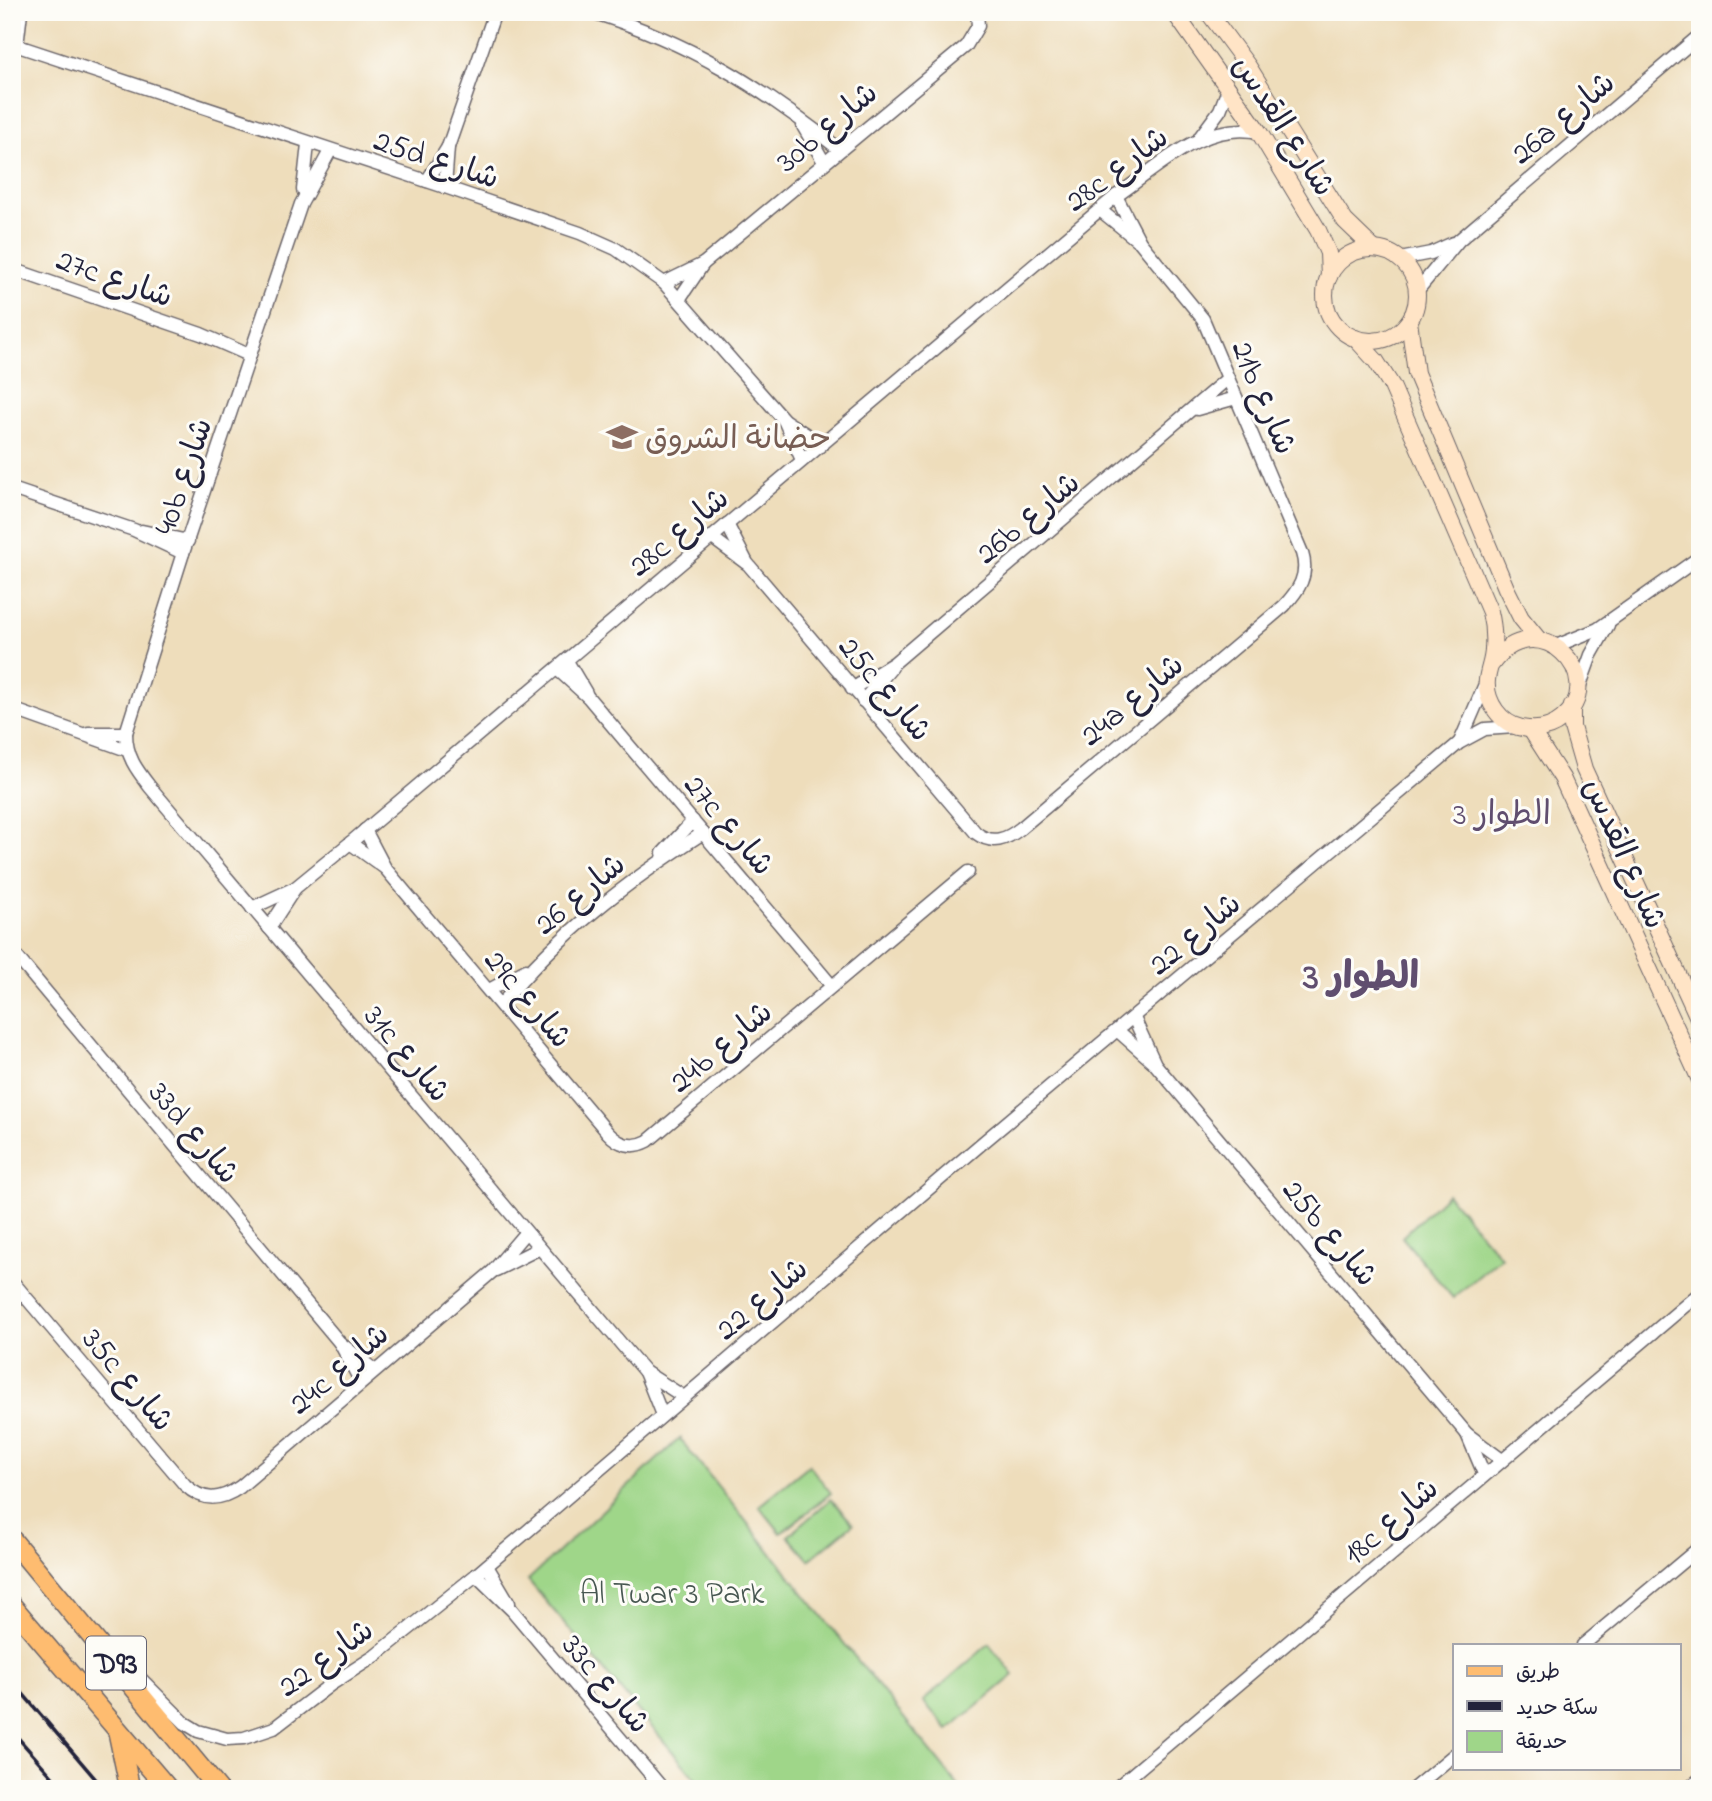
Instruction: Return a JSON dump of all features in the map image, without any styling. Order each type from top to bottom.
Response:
[{"type":"main road","name":"شارع القدس","points":[[1174,12],[1259,132],[1318,230],[1328,253],[1329,277]]},
{"type":"main road","name":"شارع القدس","points":[[1208,12],[1248,66],[1345,221],[1374,249]]},
{"type":"main road","points":[[1355,338],[1385,339],[1409,321],[1414,312],[1417,291],[1409,268],[1400,259],[1374,249],[1347,256],[1329,277],[1326,301],[1329,314],[1336,324],[1355,338],[1376,361],[1392,386],[1485,596],[1493,627],[1489,673],[1493,708],[1523,728],[1555,724],[1575,700],[1574,666],[1556,646],[1539,640],[1511,644],[1489,673]]},
{"type":"main road","points":[[1409,321],[1413,360],[1429,407],[1515,606],[1539,640]]},
{"type":"main road","name":"شارع القدس","points":[[1575,700],[1574,738],[1584,769],[1700,1022]]},
{"type":"main road","name":"شارع القدس","points":[[1523,728],[1562,778],[1700,1080]]},
{"type":"main road","name":"D93","points":[[12,1540],[218,1789]]},
{"type":"main road","name":"D93","points":[[12,1606],[169,1789]]},
{"type":"main road","points":[[117,1728],[130,1789]]},
{"type":"street","points":[[12,18],[15,12]]},
{"type":"street","points":[[15,45],[21,12]]},
{"type":"street","points":[[592,12],[631,24],[698,52],[762,91],[839,149]]},
{"type":"street","points":[[427,181],[448,147],[492,15]]},
{"type":"street","name":"30b شارع","points":[[664,283],[703,264],[966,46],[977,19]]},
{"type":"street","name":"26a شارع","points":[[1417,291],[1459,240],[1698,40]]},
{"type":"street","name":"25d شارع","points":[[15,45],[597,240],[633,259],[680,298],[784,420],[802,460]]},
{"type":"street","name":"28c شارع","points":[[252,908],[295,888],[1100,209],[1197,140],[1214,121],[1229,87]]},
{"type":"street","points":[[800,120],[824,162]]},
{"type":"street","name":"28c شارع","points":[[1197,140],[1234,129],[1259,132]]},
{"type":"street","name":"40b شارع","points":[[301,205],[308,144]]},
{"type":"street","points":[[445,187],[448,147]]},
{"type":"street","name":"40b شارع","points":[[133,765],[127,750],[126,733],[185,547],[301,205],[330,151]]},
{"type":"street","name":"21b شارع","points":[[1116,196],[1140,242]]},
{"type":"street","name":"21b شارع","points":[[1100,209],[1140,242],[1197,309],[1302,553],[1305,571],[1299,588]]},
{"type":"street","name":"26a شارع","points":[[1400,259],[1431,253],[1459,240]]},
{"type":"street","name":"30b شارع","points":[[680,298],[703,264]]},
{"type":"street","name":"27c شارع","points":[[12,269],[251,350]]},
{"type":"street","name":"26b شارع","points":[[852,689],[894,663],[1193,411],[1227,379]]},
{"type":"street","name":"26b شارع","points":[[1193,411],[1236,398]]},
{"type":"street","name":"25d شارع","points":[[784,420],[821,444]]},
{"type":"street","points":[[12,489],[185,547]]},
{"type":"street","name":"25c شارع","points":[[727,524],[747,563],[976,833],[991,841]]},
{"type":"street","name":"25c شارع","points":[[711,537],[747,563]]},
{"type":"street","points":[[1556,646],[1585,636],[1700,557]]},
{"type":"street","name":"24a شارع","points":[[991,841],[1014,834],[1275,613],[1299,588]]},
{"type":"street","points":[[1575,700],[1591,655],[1612,619]]},
{"type":"street","name":"26b شارع","points":[[863,701],[894,663]]},
{"type":"street","name":"27c شارع","points":[[562,665],[832,986]]},
{"type":"street","name":"شارع 22","points":[[1460,743],[1489,673]]},
{"type":"street","points":[[12,709],[127,750]]},
{"type":"street","name":"شارع 22","points":[[80,1619],[185,1723],[198,1731],[227,1739],[252,1736],[274,1728],[487,1566],[662,1415],[1460,743],[1485,729],[1523,728]]},
{"type":"street","points":[[84,733],[126,733]]},
{"type":"street","name":"31c شارع","points":[[133,765],[538,1249],[645,1372],[684,1397]]},
{"type":"street","name":"شارع 26","points":[[502,1004],[532,967],[659,859],[693,821]]},
{"type":"street","name":"29c شارع","points":[[365,830],[385,868],[608,1133],[625,1144],[642,1144]]},
{"type":"street","name":"شارع 26","points":[[659,859],[703,833]]},
{"type":"street","name":"29c شارع","points":[[350,843],[385,868]]},
{"type":"street","name":"24b شارع","points":[[642,1144],[968,872]]},
{"type":"street","name":"28c شارع","points":[[269,928],[295,888]]},
{"type":"street","name":"33d شارع","points":[[12,951],[340,1343],[361,1382]]},
{"type":"street","name":"شارع 26","points":[[489,990],[532,967]]},
{"type":"street","name":"25b شارع","points":[[1134,1018],[1155,1064]]},
{"type":"street","name":"25b شارع","points":[[1118,1031],[1155,1064],[1467,1434],[1502,1460]]},
{"type":"street","name":"24c شارع","points":[[214,1499],[240,1487],[374,1370],[493,1272],[525,1233]]},
{"type":"street","name":"24c شارع","points":[[493,1272],[538,1249]]},
{"type":"street","name":"35c شارع","points":[[12,1281],[185,1485],[202,1497],[214,1499]]},
{"type":"street","name":"18c شارع","points":[[1115,1789],[1700,1293]]},
{"type":"street","name":"33d شارع","points":[[340,1343],[374,1370]]},
{"type":"street","name":"31c شارع","points":[[645,1372],[662,1415]]},
{"type":"street","name":"25b شارع","points":[[1467,1434],[1484,1474]]},
{"type":"street","points":[[1584,1644],[1700,1547]]},
{"type":"street","name":"33c شارع","points":[[487,1566],[512,1610]]},
{"type":"street","name":"33c شارع","points":[[476,1575],[512,1610],[663,1789]]},
{"type":"street","points":[[1413,1789],[1453,1756]]},
{"type":"street","points":[[1688,1789],[1700,1779]]},
{"type":"green space","points":[[1447,1194],[1501,1257],[1453,1298],[1402,1237]]},
{"type":"green space","name":"Al Twar 3 Park","points":[[680,1438],[961,1789],[704,1789],[528,1580]]},
{"type":"green space","points":[[809,1465],[831,1493],[781,1533],[759,1506]]},
{"type":"green space","points":[[831,1499],[853,1524],[809,1560],[788,1536]]},
{"type":"green space","points":[[989,1644],[1014,1675],[948,1730],[923,1701]]},
{"type":"railway","points":[[12,1681],[104,1789]]},
{"type":"railway","points":[[12,1731],[63,1789]]},
{"type":"place","name":"حضانة الشروق","points":[[622,437]]},
{"type":"district","name":"الطوار 3","points":[[1502,812]]},
{"type":"district","name":"الطوار 3","points":[[1361,975]]}]
